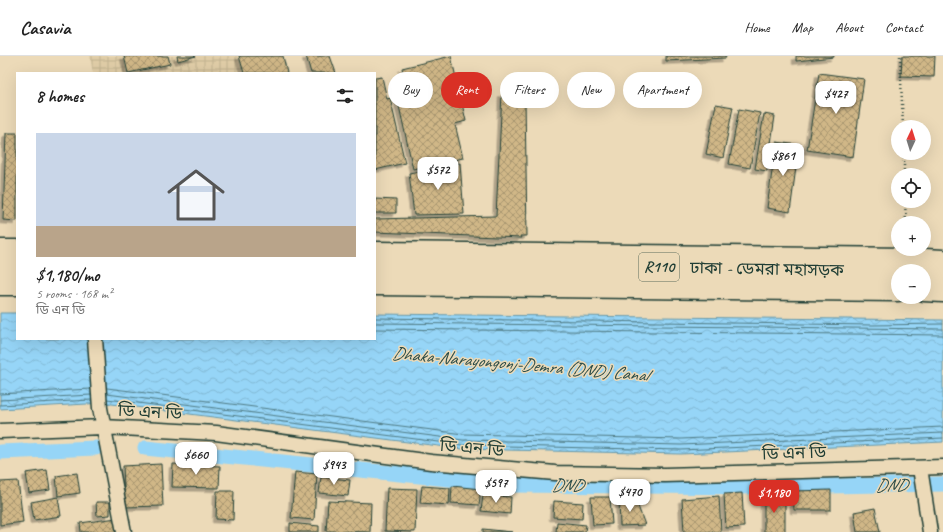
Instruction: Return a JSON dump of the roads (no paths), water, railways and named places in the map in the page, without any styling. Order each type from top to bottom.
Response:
[{"type":"main road","points":[[0,264],[16,263]]},
{"type":"main road","name":"ঢাকা - ডেমরা মহাসড়ক","points":[[376,264],[943,270]]},
{"type":"main road","points":[[0,284],[16,284]]},
{"type":"main road","name":"ঢাকা - ডেমরা মহাসড়ক","points":[[376,284],[891,290]]},
{"type":"main road","points":[[931,290],[943,291]]},
{"type":"street","points":[[0,247],[16,247]]},
{"type":"street","points":[[376,249],[907,255],[943,257]]},
{"type":"street","points":[[95,340],[100,408],[124,532]]},
{"type":"street","name":"ডি এন ডি","points":[[0,431],[103,427],[216,433],[431,462],[556,473],[665,475],[943,467]]},
{"type":"street","points":[[920,468],[930,532]]},
{"type":"water","name":"Dhaka-Narayongonj-Demra (DND) Canal","points":[[0,313],[16,313],[16,340],[376,340],[376,314],[943,320],[943,442],[681,454],[462,449],[104,403],[0,409]]},
{"type":"waterway","points":[[0,452],[96,448]]},
{"type":"waterway","name":"DND","points":[[145,448],[508,485],[769,487],[943,484]]}]
